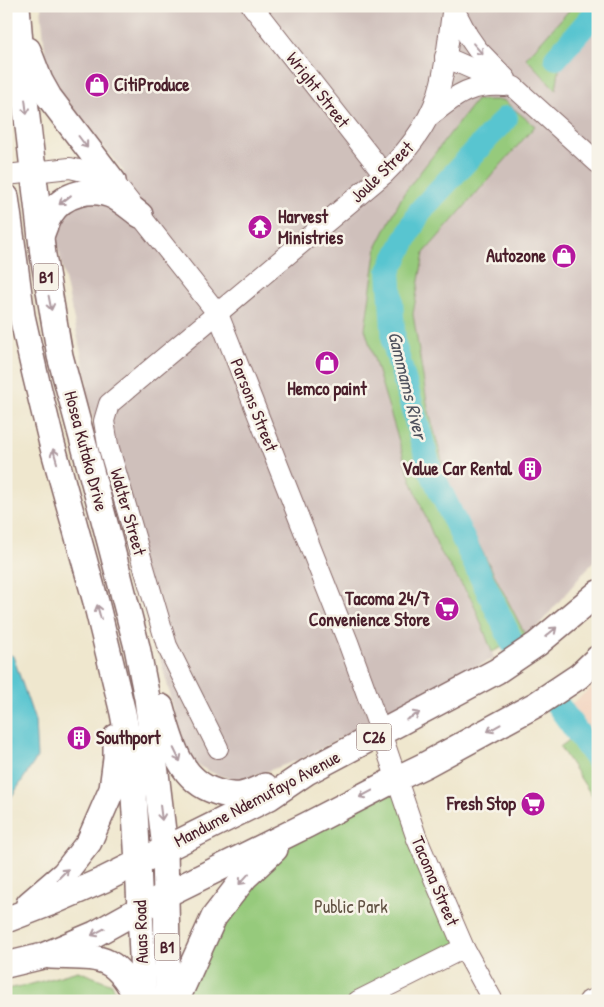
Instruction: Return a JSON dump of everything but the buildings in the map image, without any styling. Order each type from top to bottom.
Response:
[{"type":"main road","name":"Hosea Kutako Drive","points":[[18,15],[24,92],[48,290],[60,356],[110,542],[147,698],[165,848],[167,894]]},
{"type":"main road","points":[[18,15],[40,81],[49,97],[112,181]]},
{"type":"main road","points":[[40,236],[51,214],[72,195],[86,192],[104,193],[140,215]]},
{"type":"main road","name":"Hosea Kutako Drive","points":[[6,197],[22,316],[35,374],[124,713],[132,763],[138,863]]},
{"type":"main road","points":[[110,542],[174,752],[183,768],[211,790],[239,795],[307,772]]},
{"type":"main road","name":"Mandume Ndemufayo Avenue","points":[[6,965],[43,956],[95,934],[167,894],[307,825],[389,756],[497,671],[537,644],[598,593]]},
{"type":"main road","name":"Mandume Ndemufayo Avenue","points":[[9,919],[55,901],[138,863],[270,797],[307,772],[389,756],[425,765],[537,704],[579,676],[598,658]]},
{"type":"main road","points":[[9,919],[64,874],[89,842],[109,797],[112,789],[116,758],[116,713],[111,659]]},
{"type":"main road","points":[[176,1001],[214,917],[228,897],[268,855],[307,825]]},
{"type":"main road","name":"Auas Road","points":[[138,863],[144,1001]]},
{"type":"main road","name":"Auas Road","points":[[167,894],[168,1001]]},
{"type":"main road","points":[[43,956],[102,959],[122,973],[131,985],[138,1001]]},
{"type":"street","name":"Wright Street","points":[[252,6],[384,174]]},
{"type":"street","name":"Joule Street","points":[[218,314],[384,174],[399,160],[414,141],[429,117],[441,84],[453,7]]},
{"type":"street","points":[[453,7],[477,49],[514,87],[598,163]]},
{"type":"street","points":[[445,57],[514,87]]},
{"type":"street","points":[[429,117],[457,95],[469,89],[483,86],[514,87]]},
{"type":"street","points":[[6,175],[70,168],[100,175],[112,181]]},
{"type":"street","name":"Parsons Street","points":[[112,181],[218,314],[348,642],[389,756]]},
{"type":"street","name":"Walter Street","points":[[218,314],[109,404],[104,421],[108,445],[167,646],[218,748]]},
{"type":"street","name":"Tacoma Street","points":[[389,756],[417,839],[464,948],[493,1001]]},
{"type":"street","points":[[358,1001],[464,948]]},
{"type":"street","points":[[589,1001],[598,998]]},
{"type":"shaded area","points":[[41,6],[598,6],[598,556],[538,626],[526,636],[449,487],[428,408],[413,314],[423,253],[535,126],[377,246],[438,548],[473,602],[494,658],[387,712],[306,757],[240,781],[217,775],[189,761],[96,431],[85,386],[88,384],[52,220],[124,172],[47,76]]},
{"type":"shaded area","points":[[598,681],[598,743],[569,706]]},
{"type":"green space","points":[[573,6],[598,6],[598,24],[560,65],[556,90],[526,58]]},
{"type":"green space","points":[[476,100],[503,100],[535,126],[424,253],[413,314],[428,408],[449,487],[526,636],[492,652],[473,602],[438,548],[410,478],[365,329],[377,246],[404,193]]},
{"type":"green space","points":[[585,728],[598,743],[598,805],[560,747]]},
{"type":"green space","name":"Public Park","points":[[396,779],[464,948],[358,1001],[176,1001],[219,926],[307,825]]},
{"type":"green space","points":[[78,971],[112,984],[119,1001],[6,1001],[6,989]]},
{"type":"water","points":[[6,653],[13,656],[35,721],[37,758],[6,805]]},
{"type":"waterway","name":"Gammams River","points":[[556,58],[598,10]]},
{"type":"waterway","name":"Gammams River","points":[[506,118],[420,211],[389,271],[394,344],[430,469],[513,644]]},
{"type":"waterway","name":"Gammams River","points":[[552,697],[598,761]]},
{"type":"place","name":"CitiProduce","points":[[97,85]]},
{"type":"place","name":"Harvest Ministries","points":[[260,227]]},
{"type":"place","name":"Autozone","points":[[564,256]]},
{"type":"place","name":"Hemco paint","points":[[327,363]]},
{"type":"place","name":"Value Car Rental","points":[[530,469]]},
{"type":"place","name":"Tacoma 24/7 Convenience Store","points":[[447,609]]},
{"type":"place","name":"Southport","points":[[79,738]]},
{"type":"place","name":"Fresh Stop","points":[[533,804]]}]
